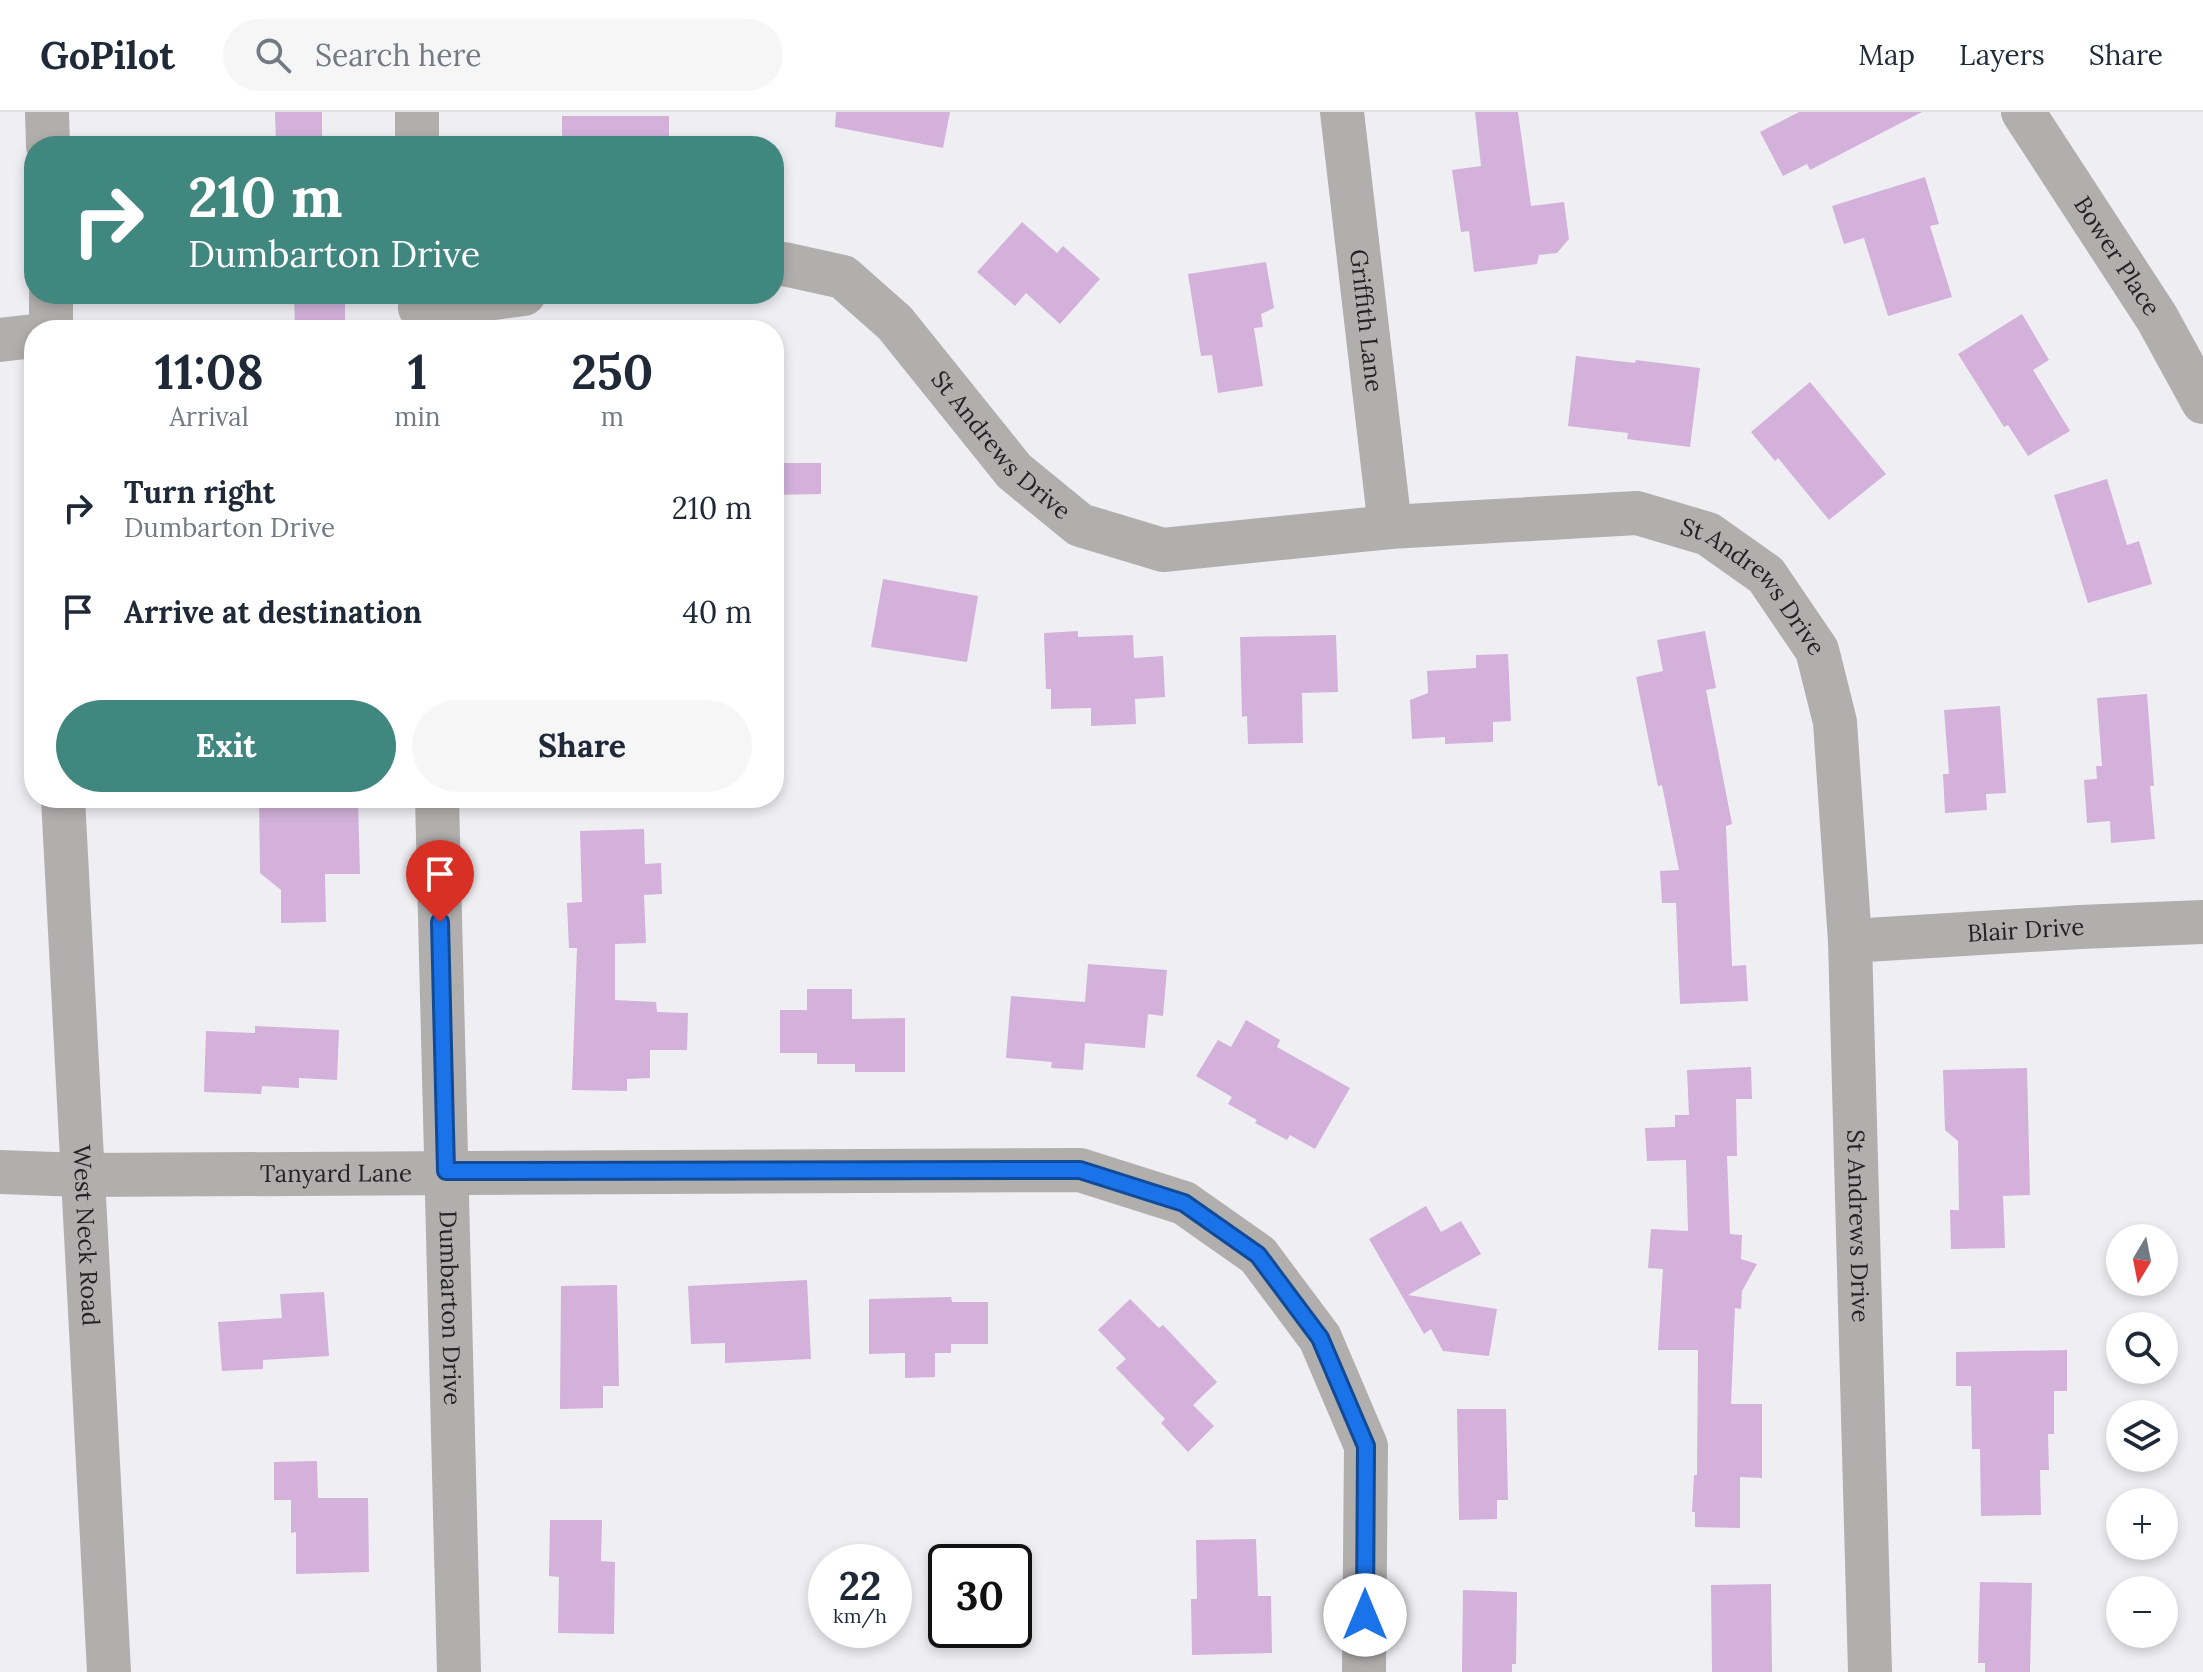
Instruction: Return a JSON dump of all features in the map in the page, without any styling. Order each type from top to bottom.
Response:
[{"type":"street","points":[[47,112],[48,136]]},
{"type":"street","points":[[417,112],[417,136]]},
{"type":"street","name":"Griffith Lane","points":[[1342,112],[1390,527]]},
{"type":"street","name":"Bower Place","points":[[2023,112],[2157,318],[2203,402]]},
{"type":"street","name":"St Andrews Drive","points":[[784,264],[843,277],[895,323],[1014,471],[1080,525],[1163,550],[1390,527],[1637,513],[1708,534],[1766,575],[1817,650],[1835,722],[1850,941],[1870,1672]]},
{"type":"street","points":[[420,311],[463,304]]},
{"type":"street","points":[[0,340],[24,337]]},
{"type":"street","name":"West Neck Road","points":[[63,808],[109,1672]]},
{"type":"street","name":"Dumbarton Drive","points":[[437,808],[459,1672]]},
{"type":"street","name":"Blair Drive","points":[[1850,941],[2203,922]]},
{"type":"street","name":"Tanyard Lane","points":[[0,1172],[81,1175],[1080,1170],[1184,1203],[1258,1255],[1320,1338],[1366,1446],[1364,1672]]},
{"type":"building","points":[[275,112],[322,112],[322,136],[276,136]]},
{"type":"building","points":[[836,112],[950,112],[943,148],[835,127]]},
{"type":"building","points":[[1475,112],[1518,112],[1531,206],[1564,202],[1569,239],[1557,253],[1539,255],[1537,264],[1474,272],[1469,231],[1461,232],[1452,170],[1481,166]]},
{"type":"building","points":[[1799,112],[1922,112],[1810,170],[1807,164],[1783,176],[1760,132]]},
{"type":"building","points":[[562,116],[669,116],[669,136],[562,136]]},
{"type":"building","points":[[1925,177],[1939,224],[1930,226],[1952,297],[1888,316],[1864,238],[1844,244],[1832,206]]},
{"type":"building","points":[[1022,222],[1057,253],[1063,246],[1100,279],[1060,324],[1026,293],[1015,306],[977,272]]},
{"type":"building","points":[[1266,262],[1274,308],[1261,314],[1263,327],[1254,328],[1263,386],[1218,393],[1212,355],[1201,356],[1188,274]]},
{"type":"building","points":[[294,304],[345,304],[345,320],[295,320]]},
{"type":"building","points":[[2022,314],[2049,360],[2033,370],[2070,431],[2028,456],[2008,425],[2004,427],[1958,354]]},
{"type":"building","points":[[1576,356],[1700,368],[1690,447],[1627,439],[1628,433],[1568,426]]},
{"type":"building","points":[[1810,382],[1886,474],[1829,520],[1778,458],[1775,461],[1751,432]]},
{"type":"building","points":[[784,463],[821,463],[821,494],[784,495]]},
{"type":"building","points":[[2107,479],[2127,545],[2139,541],[2152,584],[2088,603],[2054,495]]},
{"type":"building","points":[[883,579],[978,596],[967,662],[871,647]]},
{"type":"building","points":[[1078,631],[1078,637],[1133,635],[1134,658],[1163,656],[1165,697],[1135,699],[1136,724],[1091,726],[1091,708],[1051,709],[1051,689],[1046,689],[1044,633]]},
{"type":"building","points":[[1705,631],[1716,688],[1706,690],[1732,824],[1726,826],[1732,966],[1746,965],[1748,1001],[1680,1004],[1676,903],[1662,903],[1660,871],[1679,870],[1636,677],[1663,671],[1657,640]]},
{"type":"building","points":[[1336,635],[1338,692],[1302,693],[1303,743],[1248,744],[1247,716],[1242,717],[1240,637]]},
{"type":"building","points":[[1508,654],[1511,721],[1493,722],[1493,742],[1445,744],[1445,737],[1412,739],[1410,700],[1428,693],[1427,671],[1476,668],[1476,655]]},
{"type":"building","points":[[2147,694],[2155,839],[2111,843],[2110,821],[2087,823],[2084,780],[2097,779],[2096,766],[2102,766],[2097,698]]},
{"type":"building","points":[[2000,706],[2006,793],[1986,794],[1987,810],[1945,813],[1943,774],[1949,774],[1944,710]]},
{"type":"building","points":[[259,808],[358,808],[360,874],[325,874],[326,922],[281,923],[281,890],[260,873]]},
{"type":"building","points":[[644,829],[645,864],[661,863],[662,894],[644,895],[646,943],[615,944],[615,1000],[656,1002],[657,1012],[688,1013],[687,1050],[650,1050],[650,1078],[627,1079],[627,1091],[572,1090],[577,948],[569,948],[567,903],[582,902],[580,831]]},
{"type":"building","points":[[1088,964],[1167,970],[1163,1016],[1148,1014],[1145,1048],[1085,1043],[1083,1070],[1051,1068],[1052,1062],[1006,1058],[1011,996],[1085,1002]]},
{"type":"building","points":[[807,989],[852,989],[852,1019],[905,1018],[905,1072],[855,1072],[855,1064],[817,1064],[817,1053],[780,1053],[780,1010],[807,1010]]},
{"type":"building","points":[[1246,1020],[1280,1040],[1277,1047],[1350,1088],[1315,1149],[1290,1135],[1287,1140],[1255,1123],[1257,1120],[1228,1104],[1232,1097],[1196,1076],[1218,1040],[1231,1047]]},
{"type":"building","points":[[255,1026],[339,1030],[337,1080],[299,1078],[299,1088],[262,1086],[261,1094],[204,1092],[206,1031],[255,1033]]},
{"type":"building","points":[[1751,1067],[1752,1099],[1736,1099],[1737,1156],[1727,1156],[1730,1234],[1742,1235],[1741,1259],[1757,1264],[1742,1291],[1741,1309],[1735,1308],[1731,1404],[1762,1404],[1762,1478],[1740,1477],[1740,1528],[1695,1527],[1695,1512],[1692,1512],[1694,1475],[1697,1475],[1698,1350],[1658,1350],[1663,1269],[1648,1268],[1651,1229],[1688,1231],[1686,1160],[1647,1161],[1645,1128],[1675,1127],[1675,1115],[1689,1115],[1687,1070]]},
{"type":"building","points":[[2027,1068],[2030,1195],[2003,1196],[2005,1248],[1951,1249],[1950,1210],[1959,1210],[1958,1141],[1945,1130],[1943,1070]]},
{"type":"building","points":[[1426,1206],[1441,1232],[1461,1221],[1481,1254],[1408,1295],[1497,1309],[1489,1356],[1443,1351],[1431,1329],[1424,1334],[1369,1239]]},
{"type":"building","points":[[807,1280],[811,1359],[725,1363],[725,1343],[691,1344],[688,1286]]},
{"type":"building","points":[[617,1285],[619,1386],[603,1386],[603,1408],[560,1409],[561,1286]]},
{"type":"building","points":[[324,1292],[329,1356],[263,1360],[263,1369],[222,1371],[218,1322],[282,1318],[280,1294]]},
{"type":"building","points":[[951,1297],[952,1302],[988,1302],[988,1344],[951,1344],[951,1353],[935,1353],[935,1377],[905,1378],[905,1353],[869,1354],[869,1299]]},
{"type":"building","points":[[1130,1299],[1159,1328],[1163,1325],[1217,1382],[1193,1405],[1214,1426],[1188,1452],[1161,1423],[1165,1419],[1116,1368],[1126,1359],[1098,1330]]},
{"type":"building","points":[[2067,1350],[2067,1391],[2054,1391],[2054,1434],[2048,1434],[2049,1470],[2040,1470],[2041,1515],[1981,1516],[1980,1449],[1972,1449],[1971,1386],[1956,1386],[1956,1352]]},
{"type":"building","points":[[1457,1409],[1506,1409],[1508,1500],[1497,1500],[1497,1519],[1459,1520]]},
{"type":"building","points":[[317,1461],[318,1498],[368,1498],[369,1572],[296,1574],[296,1532],[291,1533],[291,1500],[274,1500],[274,1462]]},
{"type":"building","points":[[550,1520],[602,1520],[601,1561],[615,1562],[614,1634],[558,1633],[559,1577],[549,1576]]},
{"type":"building","points":[[1256,1539],[1258,1596],[1271,1596],[1272,1653],[1192,1655],[1191,1599],[1197,1599],[1196,1540]]},
{"type":"building","points":[[1980,1582],[2032,1583],[2030,1672],[1985,1672],[1985,1663],[1978,1663]]},
{"type":"building","points":[[1771,1584],[1772,1672],[1712,1672],[1711,1585]]},
{"type":"building","points":[[1463,1590],[1517,1592],[1516,1664],[1512,1664],[1512,1672],[1462,1672]]},
{"type":"route","points":[[440,922],[446,1171],[1080,1170],[1184,1203],[1258,1255],[1320,1338],[1366,1446],[1365,1615]]}]
